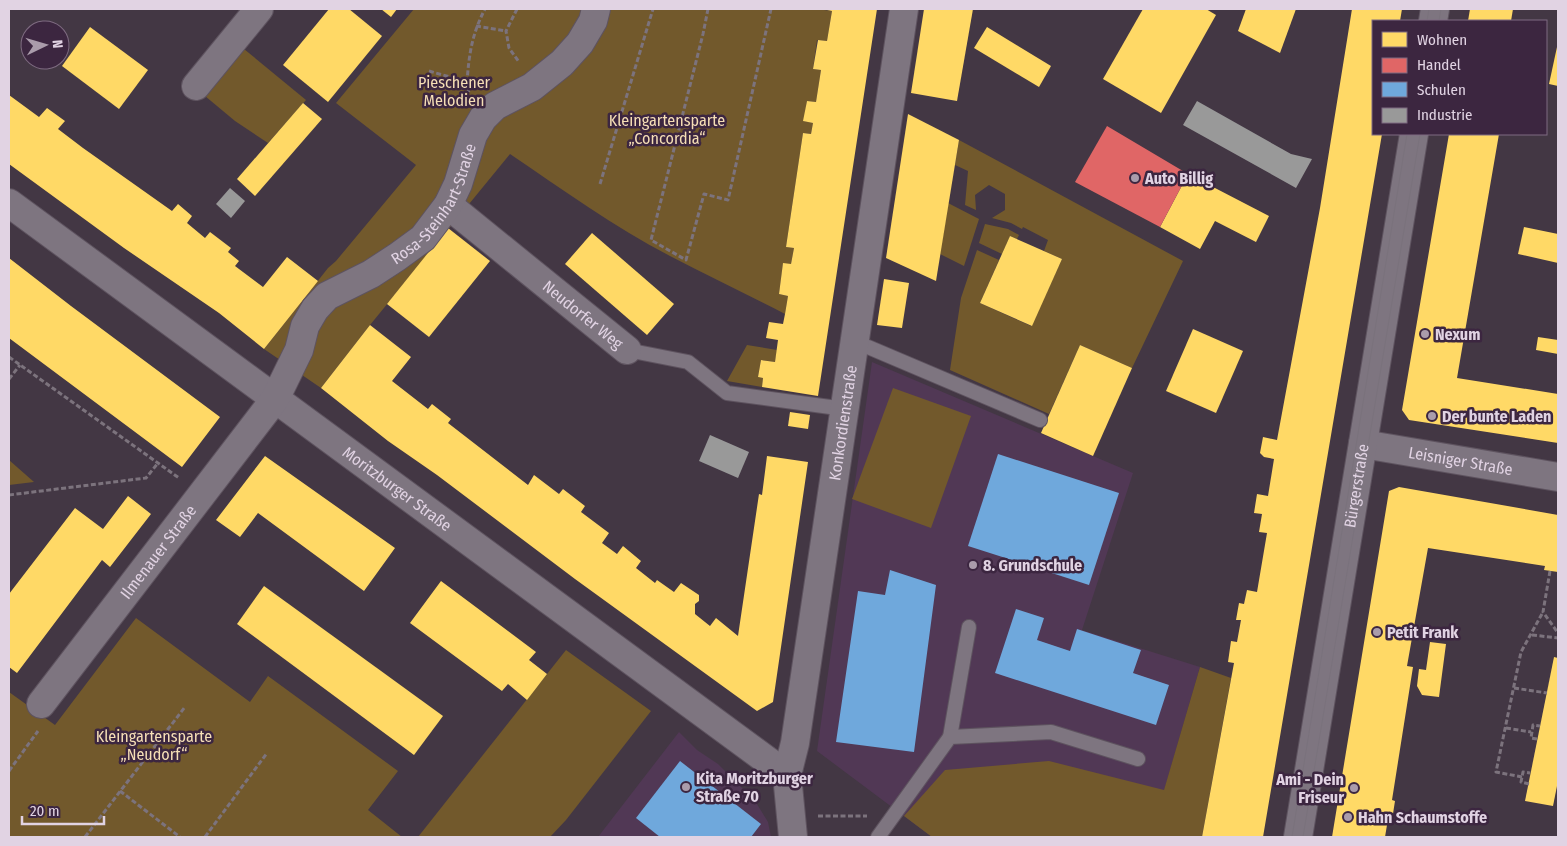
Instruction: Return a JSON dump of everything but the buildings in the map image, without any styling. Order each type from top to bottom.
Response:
[{"type":"street","points":[[196,86],[259,9]]},
{"type":"street","name":"Rosa-Steinhart-Straße","points":[[275,399],[300,350],[305,326],[315,309],[326,296],[370,274],[423,238],[448,205],[458,184],[472,135],[483,118],[495,106],[525,90],[562,63],[580,43],[593,20],[596,9]]},
{"type":"street","name":"Konkordienstraße","points":[[792,827],[787,775],[795,742],[904,9]]},
{"type":"street","name":"Bürgerstraße","points":[[1298,837],[1414,135]]},
{"type":"street","name":"Moritzburger Straße","points":[[9,203],[787,775]]},
{"type":"street","name":"Neudorfer Weg","points":[[448,205],[504,243],[627,350]]},
{"type":"street","name":"Ilmenauer Straße","points":[[41,704],[275,399]]},
{"type":"street","name":"Leisniger Straße","points":[[1363,444],[1558,477]]},
{"type":"lane","points":[[854,345],[868,347],[1040,420]]},
{"type":"lane","name":"Neudorfer Weg","points":[[627,350],[688,362],[727,392],[845,409]]},
{"type":"lane","points":[[878,837],[950,737],[969,627]]},
{"type":"lane","points":[[950,737],[1051,732],[1138,759]]},
{"type":"path","points":[[467,82],[469,52],[476,26],[485,9]]},
{"type":"path","points":[[517,9],[506,31],[509,48],[518,62],[525,90]]},
{"type":"path","points":[[600,184],[653,9]]},
{"type":"path","points":[[708,9],[651,240],[686,260],[704,194],[728,200],[771,9]]},
{"type":"path","points":[[476,26],[506,31]]},
{"type":"path","points":[[429,71],[467,82],[495,106]]},
{"type":"path","points":[[9,357],[203,494]]},
{"type":"path","points":[[9,379],[20,365]]},
{"type":"path","points":[[9,495],[146,478],[158,463]]},
{"type":"path","points":[[1522,777],[1496,772],[1521,652],[1543,612],[1550,571]]},
{"type":"path","points":[[1543,612],[1558,633]]},
{"type":"path","points":[[1531,635],[1558,638]]},
{"type":"path","points":[[1514,688],[1547,693]]},
{"type":"path","points":[[9,771],[52,712],[41,704]]},
{"type":"path","points":[[85,837],[185,707]]},
{"type":"path","points":[[1537,739],[1531,738],[1533,725],[1540,726]]},
{"type":"path","points":[[1506,728],[1532,732]]},
{"type":"path","points":[[206,837],[267,753]]},
{"type":"path","points":[[1529,784],[1521,782],[1523,772],[1530,773]]},
{"type":"path","points":[[120,791],[180,837]]},
{"type":"path","points":[[792,827],[893,816]]},
{"type":"shaded area","name":"8. Grundschule","points":[[872,362],[1133,473],[1082,630],[1200,667],[1164,791],[932,837],[817,751]]},
{"type":"shaded area","points":[[679,732],[697,750],[718,764],[755,801],[768,822],[771,837],[598,837]]},
{"type":"green space","points":[[414,9],[824,9],[832,11],[827,41],[817,40],[813,69],[821,70],[816,102],[807,101],[804,121],[813,123],[811,134],[803,133],[786,247],[794,248],[791,264],[783,264],[779,294],[788,296],[785,314],[649,245],[588,207],[510,154],[321,388],[264,349],[328,268],[336,261],[416,165],[336,103]]},
{"type":"green space","points":[[244,49],[306,100],[268,143],[235,121],[205,96]]},
{"type":"green space","points":[[959,140],[1183,261],[1132,368],[1080,345],[1049,414],[950,370],[961,298],[977,250],[999,260],[980,303],[1031,326],[1062,259],[1044,251],[1048,240],[1023,227],[1022,229],[1011,223],[992,218],[1005,210],[1005,194],[989,185],[975,195],[976,210],[965,205],[968,171],[955,165]]},
{"type":"green space","points":[[948,203],[979,219],[964,266],[940,254]]},
{"type":"green space","points":[[985,224],[1008,229],[1019,235],[1017,239],[1010,236],[1002,254],[979,243]]},
{"type":"green space","points":[[747,345],[777,350],[775,362],[761,360],[758,377],[763,378],[762,387],[727,381]]},
{"type":"green space","points":[[893,388],[971,416],[931,528],[852,499]]},
{"type":"green space","points":[[9,460],[34,482],[9,485]]},
{"type":"green space","name":"Kleingartensparte „Neudorf“","points":[[136,618],[250,702],[268,676],[398,771],[368,810],[402,837],[9,837],[9,692],[55,725]]},
{"type":"green space","points":[[566,650],[651,711],[566,820],[550,837],[418,837]]},
{"type":"green space","points":[[1200,667],[1231,678],[1202,837],[932,837],[904,816],[945,770],[1049,761],[1164,790]]},
{"type":"tram line","points":[[1427,20],[1429,9]]},
{"type":"tram line","points":[[1439,20],[1441,9]]},
{"type":"tram line","points":[[1292,837],[1407,135]]},
{"type":"tram line","points":[[1303,837],[1420,135]]},
{"type":"place","name":"Auto Billig","points":[[1135,178]]},
{"type":"place","name":"Nexum","points":[[1425,334]]},
{"type":"place","name":"Der bunte Laden","points":[[1432,416]]},
{"type":"place","name":"8. Grundschule","points":[[973,565]]},
{"type":"place","name":"Petit Frank","points":[[1377,632]]},
{"type":"place","name":"Kita Moritzburger Straße 70","points":[[686,787]]},
{"type":"place","name":"Ami - Dein Friseur","points":[[1354,788]]},
{"type":"place","name":"Hahn Schaumstoffe","points":[[1348,817]]},
{"type":"park label","name":"Pieschener Melodien","points":[[454,91]]},
{"type":"park label","name":"Kleingartensparte „Concordia“","points":[[667,129]]}]
